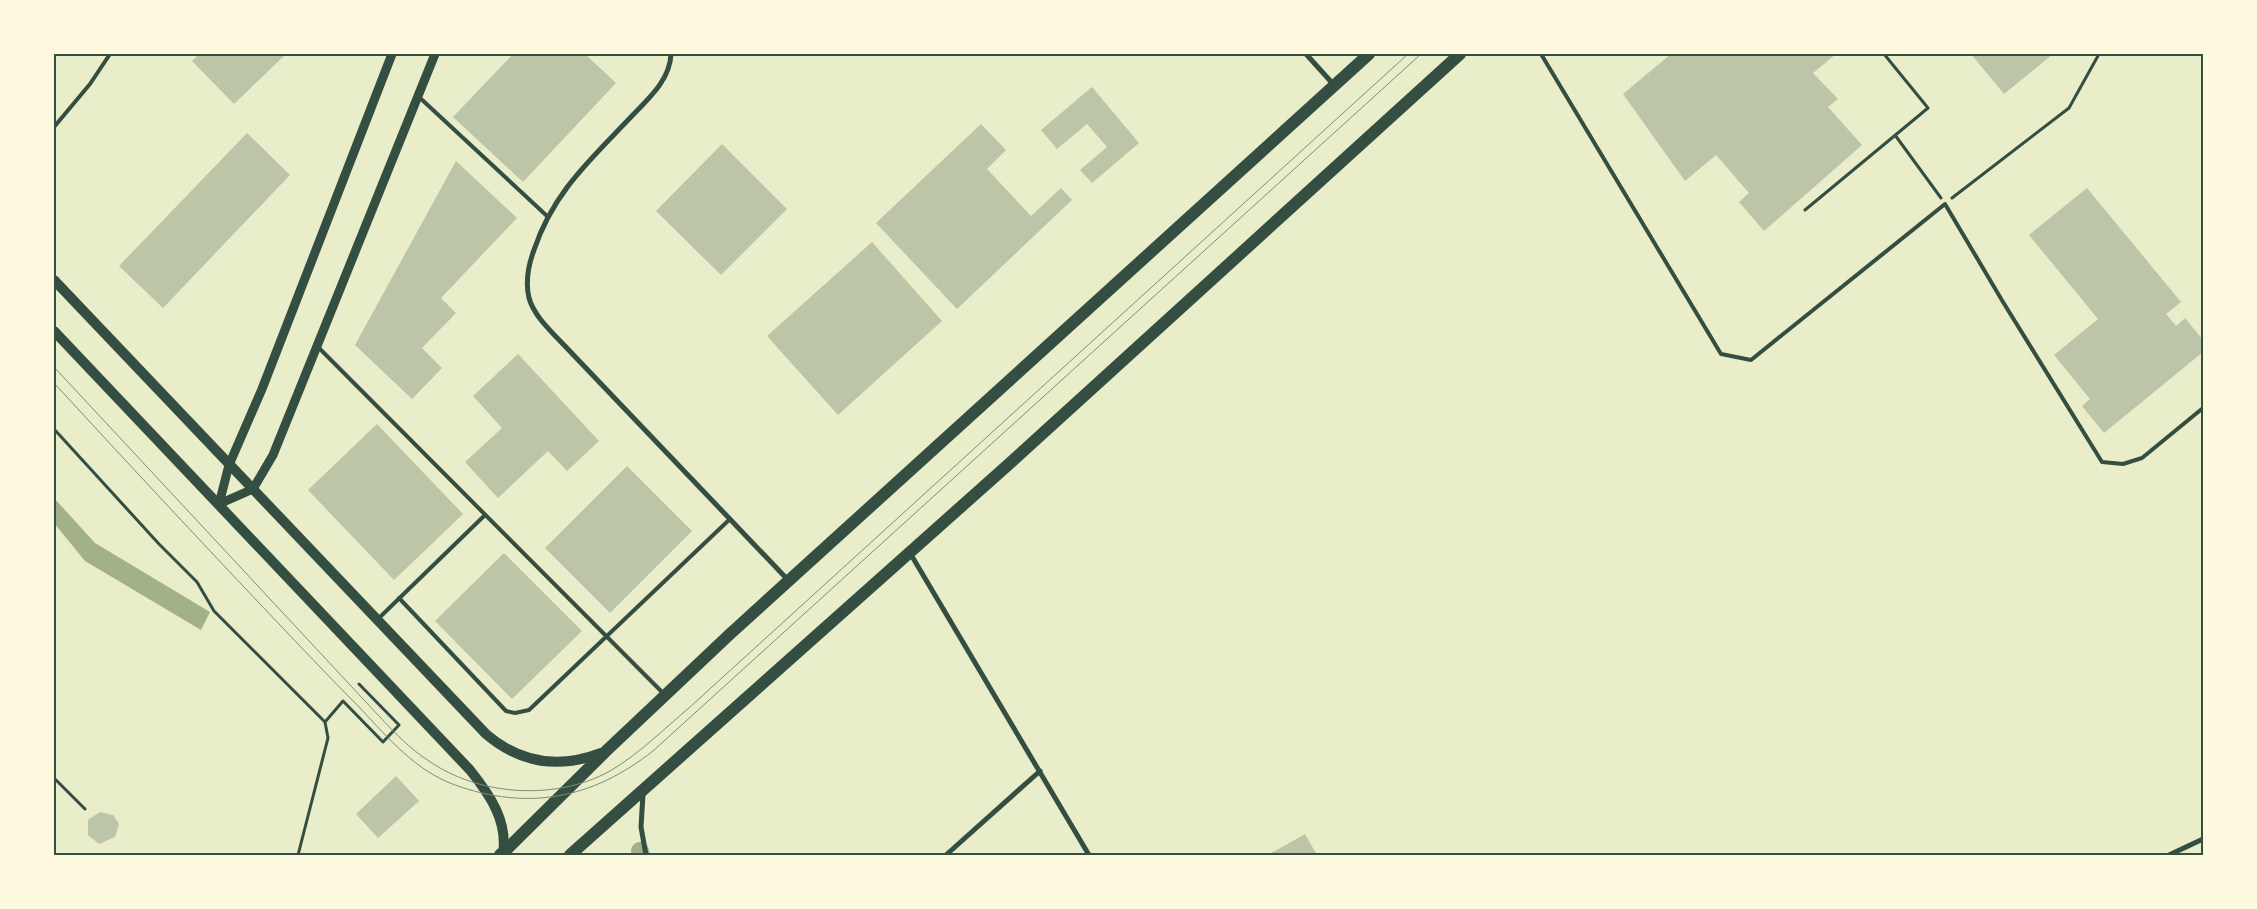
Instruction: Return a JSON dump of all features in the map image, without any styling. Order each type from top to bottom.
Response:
[{"type":"main road","points":[[502,855],[665,695],[1368,54]]},
{"type":"main road","points":[[570,855],[643,792],[910,552],[1460,54]]},
{"type":"main road","points":[[54,280],[470,718],[507,750],[538,761],[564,762],[585,760],[605,752]]},
{"type":"main road","points":[[54,331],[470,770],[501,819],[505,840],[502,855]]},
{"type":"street","points":[[219,504],[229,465],[265,380],[392,54]]},
{"type":"street","points":[[219,504],[252,489],[284,432],[435,54]]},
{"type":"street","points":[[672,54],[671,67],[660,86],[583,167],[561,194],[547,216],[537,240],[526,277],[529,300],[563,344],[789,581]]},
{"type":"street","points":[[1306,54],[1334,85]]},
{"type":"street","points":[[910,552],[1089,855]]},
{"type":"street","points":[[946,855],[1040,771]]},
{"type":"street","points":[[643,792],[641,827],[646,855]]},
{"type":"street","points":[[2169,855],[2203,838]]},
{"type":"lane","points":[[54,127],[90,84],[110,54]]},
{"type":"lane","points":[[1542,54],[1721,354],[1751,360],[1945,204],[2102,462],[2123,464],[2142,458],[2203,408]]},
{"type":"lane","points":[[418,96],[547,216]]},
{"type":"lane","points":[[318,347],[665,695]]},
{"type":"lane","points":[[377,620],[486,515]]},
{"type":"lane","points":[[399,598],[506,711],[515,713],[529,710],[730,519]]},
{"type":"path","points":[[1805,210],[1928,108],[1884,54]]},
{"type":"path","points":[[1894,135],[1945,204],[2069,108],[2099,54]]},
{"type":"path","points":[[54,429],[159,544],[197,582],[214,610],[325,722],[328,738],[298,855]]},
{"type":"path","points":[[325,722],[334,709],[343,701],[383,742],[399,725],[359,684]]},
{"type":"path","points":[[54,778],[85,809]]},
{"type":"shaded area","points":[[54,498],[95,543],[210,612],[201,630],[85,561],[54,523]]},
{"type":"building","points":[[199,54],[286,54],[234,104],[192,61]]},
{"type":"building","points":[[513,54],[585,54],[616,83],[523,182],[453,117]]},
{"type":"building","points":[[1671,54],[1836,54],[1813,73],[1838,99],[1828,107],[1862,145],[1764,231],[1739,202],[1749,193],[1716,155],[1685,181],[1623,94]]},
{"type":"building","points":[[1971,54],[2053,54],[2004,94]]},
{"type":"building","points":[[1092,87],[1139,143],[1092,183],[1080,170],[1107,147],[1087,124],[1057,149],[1041,130]]},
{"type":"building","points":[[981,124],[1006,150],[987,169],[1031,216],[1061,188],[1072,200],[957,309],[876,223]]},
{"type":"building","points":[[247,133],[290,175],[163,308],[119,266]]},
{"type":"building","points":[[722,144],[787,209],[721,275],[656,211]]},
{"type":"building","points":[[456,161],[517,218],[441,298],[456,313],[422,348],[442,368],[412,399],[355,345]]},
{"type":"building","points":[[2087,188],[2181,302],[2166,314],[2176,326],[2185,318],[2203,340],[2203,352],[2104,433],[2082,406],[2090,399],[2054,355],[2098,319],[2029,235]]},
{"type":"building","points":[[872,242],[942,321],[838,415],[767,336]]},
{"type":"building","points":[[518,354],[599,441],[567,471],[548,451],[498,498],[465,462],[502,428],[473,396]]},
{"type":"building","points":[[377,424],[463,514],[394,580],[308,490]]},
{"type":"building","points":[[627,466],[692,531],[610,613],[545,548]]},
{"type":"building","points":[[504,553],[582,631],[512,699],[435,621]]},
{"type":"building","points":[[396,776],[419,801],[378,838],[356,814]]},
{"type":"building","points":[[100,812],[113,815],[119,824],[115,837],[99,844],[88,835],[88,820]]},
{"type":"building","points":[[1305,834],[1317,855],[1268,855]]},
{"type":"waterway","points":[[640,851],[641,855]]},
{"type":"tram line","points":[[54,367],[378,715],[415,751],[449,773],[471,782],[518,790],[566,787],[589,781],[610,771],[631,757],[690,707],[1408,54]]},
{"type":"tram line","points":[[54,383],[298,644],[392,742],[415,762],[441,779],[482,793],[534,798],[558,796],[583,790],[607,780],[653,751],[1421,54]]}]
